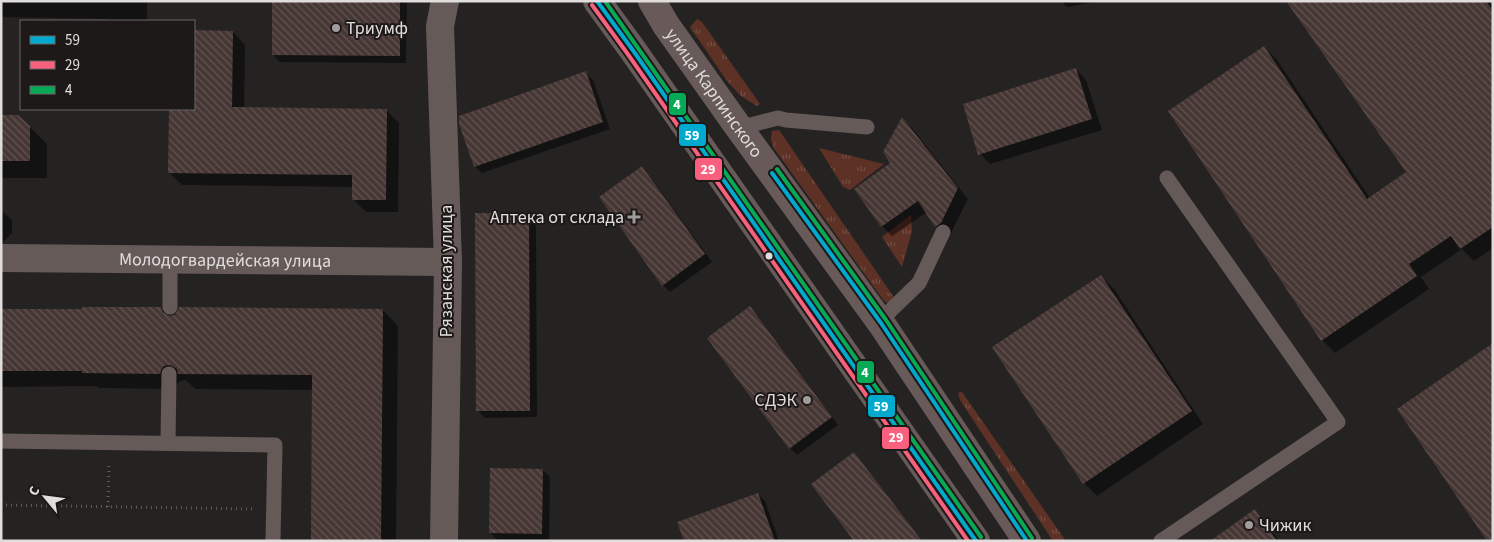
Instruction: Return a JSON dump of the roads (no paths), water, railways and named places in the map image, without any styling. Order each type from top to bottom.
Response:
[{"type":"main road","points":[[597,1],[976,541]]},
{"type":"main road","name":"улица Карпинского","points":[[652,1],[666,25],[739,128],[881,323],[1027,541]]},
{"type":"main road","points":[[938,486],[936,468],[943,456],[954,452],[968,453]]},
{"type":"street","name":"Рязанская улица","points":[[444,541],[448,262],[440,26],[446,2]]},
{"type":"street","name":"Молодогвардейская улица","points":[[1,258],[448,262]]},
{"type":"lane","points":[[739,128],[778,118],[867,127]]},
{"type":"lane","points":[[1161,541],[1338,422],[1166,178]]},
{"type":"lane","points":[[881,323],[891,310],[919,283],[943,232]]},
{"type":"lane","points":[[170,260],[170,307]]},
{"type":"lane","points":[[168,443],[169,374]]},
{"type":"lane","points":[[1,441],[275,445],[273,541]]},
{"type":"place","name":"Триумф","points":[[336,28]]},
{"type":"place","name":"Аптека от склада","points":[[634,217]]},
{"type":"place","name":"СДЭК","points":[[807,400]]},
{"type":"place","name":"Чижик","points":[[1249,525]]}]
